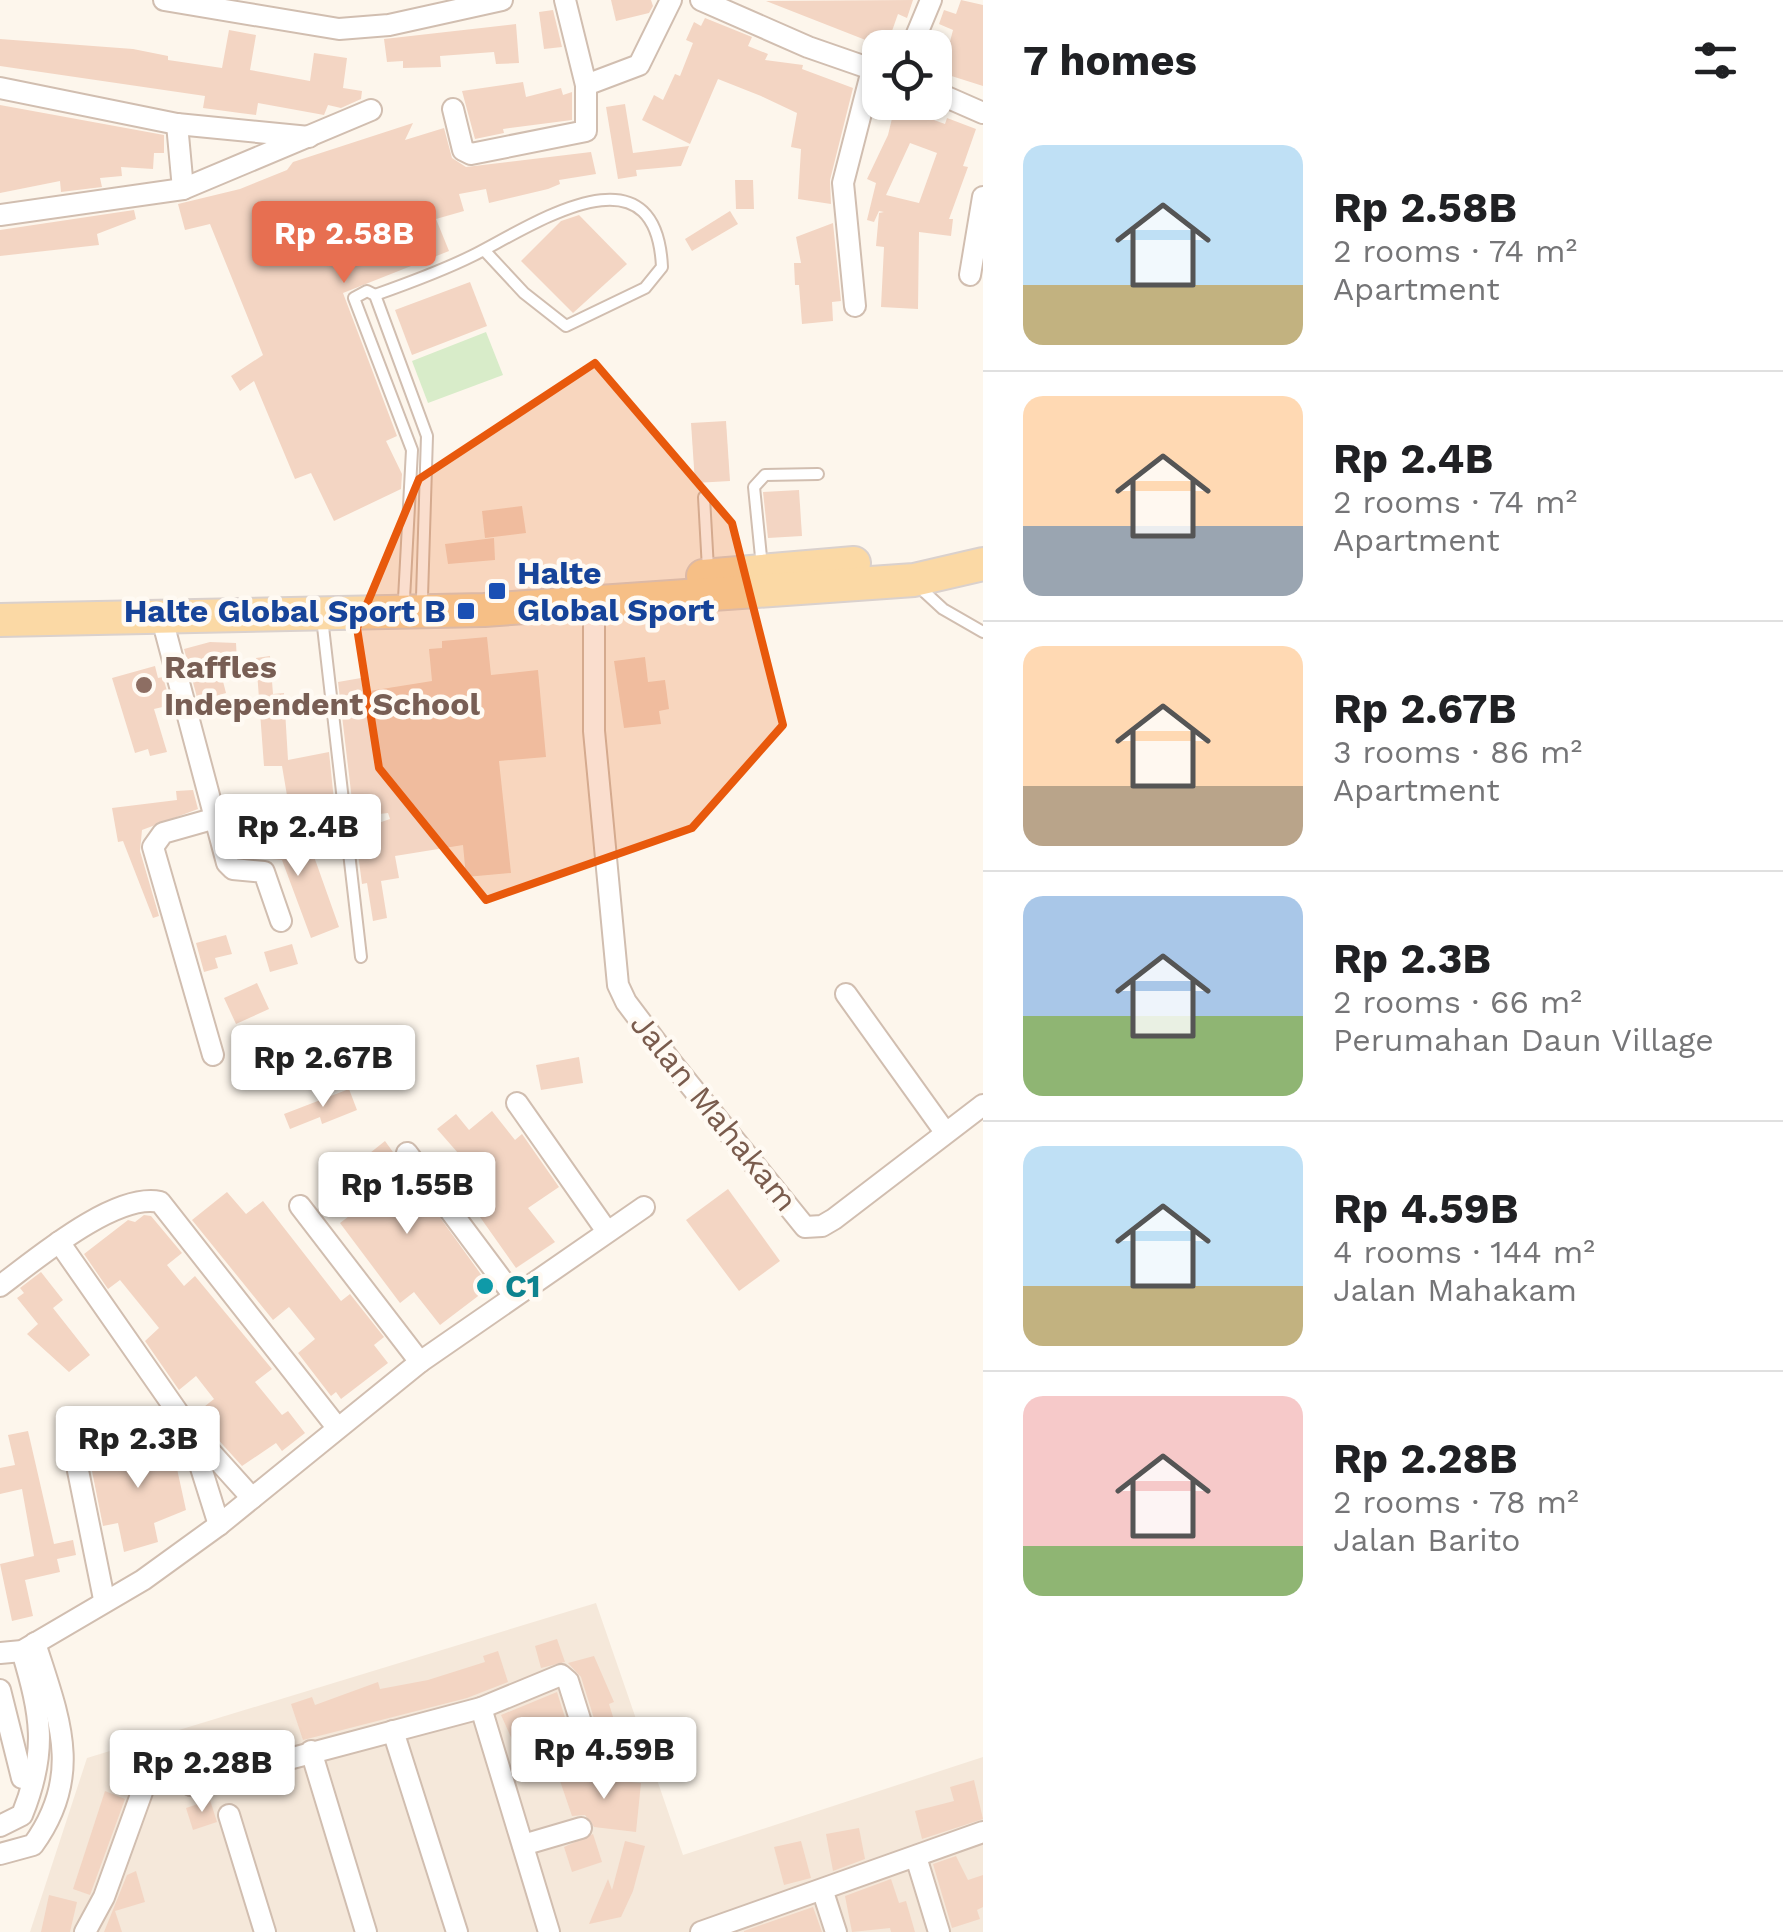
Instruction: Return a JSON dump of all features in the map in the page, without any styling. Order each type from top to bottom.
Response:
[{"type":"main road","points":[[0,620],[322,616],[611,593],[762,568],[906,560],[978,564]]},
{"type":"main road","points":[[0,599],[284,604],[611,593],[914,580],[978,564]]},
{"type":"street","points":[[164,0],[339,29],[389,25],[502,0]]},
{"type":"street","points":[[453,109],[463,150],[476,153],[582,133],[589,127],[586,86],[565,0]]},
{"type":"street","points":[[586,86],[639,65],[671,0]]},
{"type":"street","points":[[701,0],[862,65]]},
{"type":"street","points":[[919,30],[932,0]]},
{"type":"street","points":[[0,88],[178,124],[314,138]]},
{"type":"street","points":[[952,100],[983,114]]},
{"type":"street","points":[[0,215],[183,190],[314,138],[371,110]]},
{"type":"street","points":[[856,306],[843,183],[862,119]]},
{"type":"street","points":[[178,124],[183,190]]},
{"type":"street","points":[[970,275],[983,196]]},
{"type":"street","name":"Jalan Mahakam","points":[[611,593],[594,731],[618,984],[626,1002],[805,1226],[822,1226],[834,1219],[983,1105]]},
{"type":"street","points":[[161,615],[227,863],[233,869],[264,872],[281,921]]},
{"type":"street","points":[[212,1055],[152,848],[162,833],[216,818]]},
{"type":"street","points":[[846,994],[945,1132]]},
{"type":"street","points":[[516,1103],[606,1230]]},
{"type":"street","points":[[407,1153],[514,1296]]},
{"type":"street","points":[[0,1286],[59,1242],[112,1212],[150,1200],[160,1202],[336,1426]]},
{"type":"street","points":[[300,1206],[420,1362]]},
{"type":"street","points":[[19,1649],[142,1580],[219,1525],[336,1426],[420,1362],[644,1206]]},
{"type":"street","points":[[59,1242],[188,1427],[252,1498]]},
{"type":"street","points":[[188,1427],[219,1525]]},
{"type":"street","points":[[71,1436],[104,1599]]},
{"type":"street","points":[[0,1826],[22,1816],[38,1772],[40,1714],[19,1649]]},
{"type":"street","points":[[0,1854],[34,1846],[52,1814],[65,1772],[63,1735],[19,1649]]},
{"type":"street","points":[[191,1785],[482,1708],[561,1676],[568,1681],[590,1748]]},
{"type":"street","points":[[0,1690],[22,1778]]},
{"type":"street","points":[[482,1708],[549,1932]]},
{"type":"street","points":[[393,1731],[457,1932]]},
{"type":"street","points":[[311,1751],[366,1932]]},
{"type":"street","points":[[85,1932],[104,1897],[142,1792]]},
{"type":"street","points":[[229,1815],[266,1932]]},
{"type":"street","points":[[523,1845],[581,1828]]},
{"type":"street","points":[[701,1932],[738,1927],[983,1832]]},
{"type":"street","points":[[916,1856],[938,1932]]},
{"type":"street","points":[[822,1892],[836,1932]]},
{"type":"lane","points":[[375,296],[484,250],[548,213],[583,201],[604,201],[644,211],[653,219],[660,240],[662,267],[645,288],[566,326],[524,294],[484,250]]},
{"type":"lane","points":[[368,292],[375,296],[427,436],[413,598],[411,459],[403,420],[354,298],[368,292]]},
{"type":"lane","points":[[403,420],[418,414]]},
{"type":"lane","points":[[411,459],[426,459]]},
{"type":"lane","points":[[762,568],[754,487],[758,479],[764,475],[818,474]]},
{"type":"lane","points":[[704,498],[708,576]]},
{"type":"lane","points":[[914,580],[943,610],[983,632]]},
{"type":"lane","points":[[322,616],[361,957]]},
{"type":"highlighted area","points":[[595,363],[732,523],[783,725],[692,828],[486,900],[379,768],[357,628],[419,479]]},
{"type":"shaded area","points":[[596,1603],[683,1855],[983,1757],[983,1932],[30,1932],[87,1758]]},
{"type":"green space","points":[[486,332],[503,375],[428,403],[412,361]]},
{"type":"building","points":[[611,0],[651,0],[653,6],[649,13],[616,21]]},
{"type":"building","points":[[913,0],[907,18],[898,14],[892,30],[862,30],[862,39],[766,1]]},
{"type":"building","points":[[961,0],[983,5],[983,86],[952,76],[953,30],[939,24],[944,10],[956,14]]},
{"type":"building","points":[[553,10],[562,47],[544,49],[539,12]]},
{"type":"building","points":[[705,18],[752,37],[748,46],[768,54],[765,60],[803,65],[802,69],[853,88],[830,180],[831,204],[798,199],[801,149],[791,147],[797,113],[761,96],[718,79],[690,144],[642,120],[654,95],[663,100],[675,74],[680,76],[693,43],[686,40],[694,22],[701,26]]},
{"type":"building","points":[[516,24],[519,63],[496,64],[494,52],[440,56],[441,67],[403,68],[403,61],[387,62],[384,39]]},
{"type":"building","points":[[229,30],[256,35],[250,70],[310,81],[314,53],[347,58],[343,88],[362,91],[361,99],[341,108],[328,105],[324,115],[258,103],[256,115],[203,108],[205,96],[0,66],[0,39],[133,49],[168,56],[168,60],[222,68]]},
{"type":"building","points":[[523,82],[526,97],[561,88],[563,95],[572,92],[572,120],[503,129],[504,133],[475,139],[462,91]]},
{"type":"building","points":[[625,104],[633,153],[689,146],[681,166],[636,170],[637,176],[618,179],[606,107]]},
{"type":"building","points":[[0,105],[164,135],[164,153],[154,153],[153,169],[121,167],[122,176],[100,178],[102,187],[61,192],[60,181],[0,193]]},
{"type":"building","points":[[892,120],[934,120],[945,124],[952,120],[976,129],[963,166],[968,167],[949,219],[953,219],[951,236],[919,232],[918,309],[881,307],[884,247],[876,246],[879,213],[884,212],[879,211],[874,222],[867,220],[876,183],[867,179]],"holes":[[[910,143],[937,153],[919,203],[886,195]]]},
{"type":"building","points":[[413,123],[405,140],[444,128],[452,158],[466,167],[591,152],[596,174],[559,180],[560,184],[548,189],[489,203],[486,189],[459,194],[464,211],[436,219],[449,251],[343,293],[397,436],[386,441],[402,474],[401,489],[334,521],[311,473],[295,479],[254,381],[240,391],[231,376],[263,355],[210,224],[185,230],[178,204],[240,189],[287,170],[293,162]]},
{"type":"building","points":[[735,180],[753,180],[754,209],[736,209]]},
{"type":"building","points":[[134,210],[136,219],[97,234],[99,245],[0,256],[0,230]]},
{"type":"building","points":[[730,211],[738,224],[692,251],[685,239]]},
{"type":"building","points":[[579,215],[627,264],[573,313],[521,261],[561,221]]},
{"type":"building","points":[[833,223],[841,301],[832,302],[833,321],[802,324],[799,285],[795,285],[794,263],[801,263],[796,237]]},
{"type":"building","points":[[470,282],[487,326],[412,355],[395,310]]},
{"type":"building","points":[[726,421],[730,481],[695,483],[691,423]]},
{"type":"building","points":[[799,490],[802,536],[768,538],[763,492]]},
{"type":"building","points":[[522,506],[526,533],[485,538],[482,511]]},
{"type":"building","points":[[494,538],[495,560],[448,564],[445,544]]},
{"type":"building","points":[[487,637],[491,675],[538,670],[546,757],[499,761],[511,873],[466,877],[463,845],[395,856],[399,878],[381,881],[387,918],[373,921],[367,883],[362,884],[355,831],[390,819],[388,813],[354,817],[338,682],[361,678],[363,692],[432,681],[429,649],[442,648],[442,641]]},
{"type":"building","points":[[210,642],[236,643],[237,662],[218,662],[226,693],[198,701],[184,649]]},
{"type":"building","points":[[270,656],[273,694],[284,693],[288,760],[329,752],[336,820],[292,825],[282,766],[264,766],[256,658]]},
{"type":"building","points":[[645,657],[648,682],[665,680],[669,709],[659,711],[661,724],[624,728],[614,661]]},
{"type":"building","name":"Raffles Independent School","points":[[155,666],[158,678],[163,677],[171,705],[154,709],[167,752],[150,756],[148,749],[135,753],[112,678]]},
{"type":"building","points":[[193,790],[198,809],[142,830],[140,851],[159,916],[153,918],[123,841],[118,842],[112,808],[177,800],[176,791]]},
{"type":"building","points":[[286,831],[291,855],[311,848],[339,927],[311,938],[282,860],[242,856],[239,841]]},
{"type":"building","points":[[226,935],[232,954],[215,958],[218,968],[204,972],[196,943]]},
{"type":"building","points":[[292,944],[298,964],[270,972],[264,952]]},
{"type":"building","points":[[257,983],[269,1009],[236,1024],[224,998]]},
{"type":"building","points":[[579,1057],[583,1083],[541,1090],[536,1065]]},
{"type":"building","points":[[349,1089],[357,1110],[322,1124],[320,1117],[290,1129],[284,1114]]},
{"type":"building","points":[[492,1111],[515,1140],[522,1134],[559,1187],[528,1208],[555,1242],[516,1268],[456,1183],[472,1169],[437,1129],[456,1114],[469,1130]]},
{"type":"building","points":[[385,1141],[490,1287],[440,1325],[414,1292],[400,1303],[340,1223],[357,1210],[335,1181]]},
{"type":"building","points":[[728,1189],[780,1261],[739,1291],[686,1220]]},
{"type":"building","points":[[227,1192],[246,1214],[263,1201],[341,1301],[350,1294],[384,1337],[374,1345],[388,1363],[341,1399],[336,1392],[331,1396],[298,1353],[315,1339],[289,1307],[273,1320],[192,1220]]},
{"type":"building","points":[[144,1215],[151,1216],[182,1253],[167,1265],[184,1286],[195,1276],[272,1369],[255,1382],[282,1415],[288,1411],[305,1433],[282,1451],[276,1443],[242,1466],[195,1414],[214,1399],[196,1376],[179,1390],[145,1341],[159,1328],[120,1280],[108,1289],[84,1254],[128,1220],[135,1222]]},
{"type":"building","points":[[41,1272],[63,1300],[53,1308],[90,1355],[69,1372],[27,1334],[38,1324],[17,1298],[24,1293],[20,1288]]},
{"type":"building","points":[[28,1431],[54,1544],[73,1540],[76,1555],[57,1559],[60,1572],[25,1580],[33,1616],[12,1621],[0,1564],[34,1556],[22,1489],[0,1494],[0,1468],[15,1465],[8,1435]]},
{"type":"building","points":[[153,1433],[158,1457],[174,1455],[186,1510],[154,1523],[158,1542],[124,1552],[118,1523],[103,1526],[92,1471],[106,1468],[103,1452]]},
{"type":"building","points":[[557,1639],[565,1662],[541,1668],[535,1646]]},
{"type":"building","points":[[498,1651],[508,1682],[467,1698],[303,1740],[291,1704],[312,1697],[315,1705],[378,1682],[380,1689],[428,1680],[485,1662],[483,1656]]},
{"type":"building","points":[[594,1656],[614,1702],[609,1704],[619,1736],[624,1735],[629,1751],[560,1774],[547,1735],[515,1746],[501,1715],[557,1692],[576,1753],[587,1762],[598,1758],[602,1744],[581,1677],[568,1663]]},
{"type":"building","points":[[558,1775],[641,1783],[636,1832],[594,1827],[585,1815],[572,1816]]},
{"type":"building","points":[[974,1780],[983,1819],[922,1839],[915,1811],[954,1801],[950,1787]]},
{"type":"building","points":[[105,1791],[125,1799],[90,1895],[73,1889]]},
{"type":"building","points":[[210,1800],[217,1822],[193,1830],[186,1808]]},
{"type":"building","points":[[859,1828],[865,1859],[833,1871],[826,1834]]},
{"type":"building","points":[[593,1834],[602,1862],[572,1872],[564,1847]]},
{"type":"building","points":[[625,1841],[645,1846],[633,1891],[621,1917],[589,1924],[608,1879],[612,1890]]},
{"type":"building","points":[[801,1841],[811,1878],[784,1885],[774,1847]]},
{"type":"building","points":[[956,1856],[968,1880],[983,1875],[983,1907],[977,1910],[980,1919],[952,1928],[933,1864]]},
{"type":"building","points":[[136,1871],[145,1902],[115,1911],[122,1932],[104,1932],[127,1875]]},
{"type":"building","points":[[891,1879],[899,1903],[906,1901],[915,1932],[891,1932],[890,1928],[852,1932],[845,1896]]},
{"type":"building","points":[[49,1895],[77,1902],[70,1932],[41,1932]]},
{"type":"building","points":[[813,1907],[822,1932],[744,1932],[744,1931]]},
{"type":"place","name":"Halte Global Sport","points":[[497,591]]},
{"type":"place","name":"Halte Global Sport B","points":[[466,611]]},
{"type":"place","name":"Raffles Independent School","points":[[144,685]]},
{"type":"place","name":"C1","points":[[485,1286]]}]
